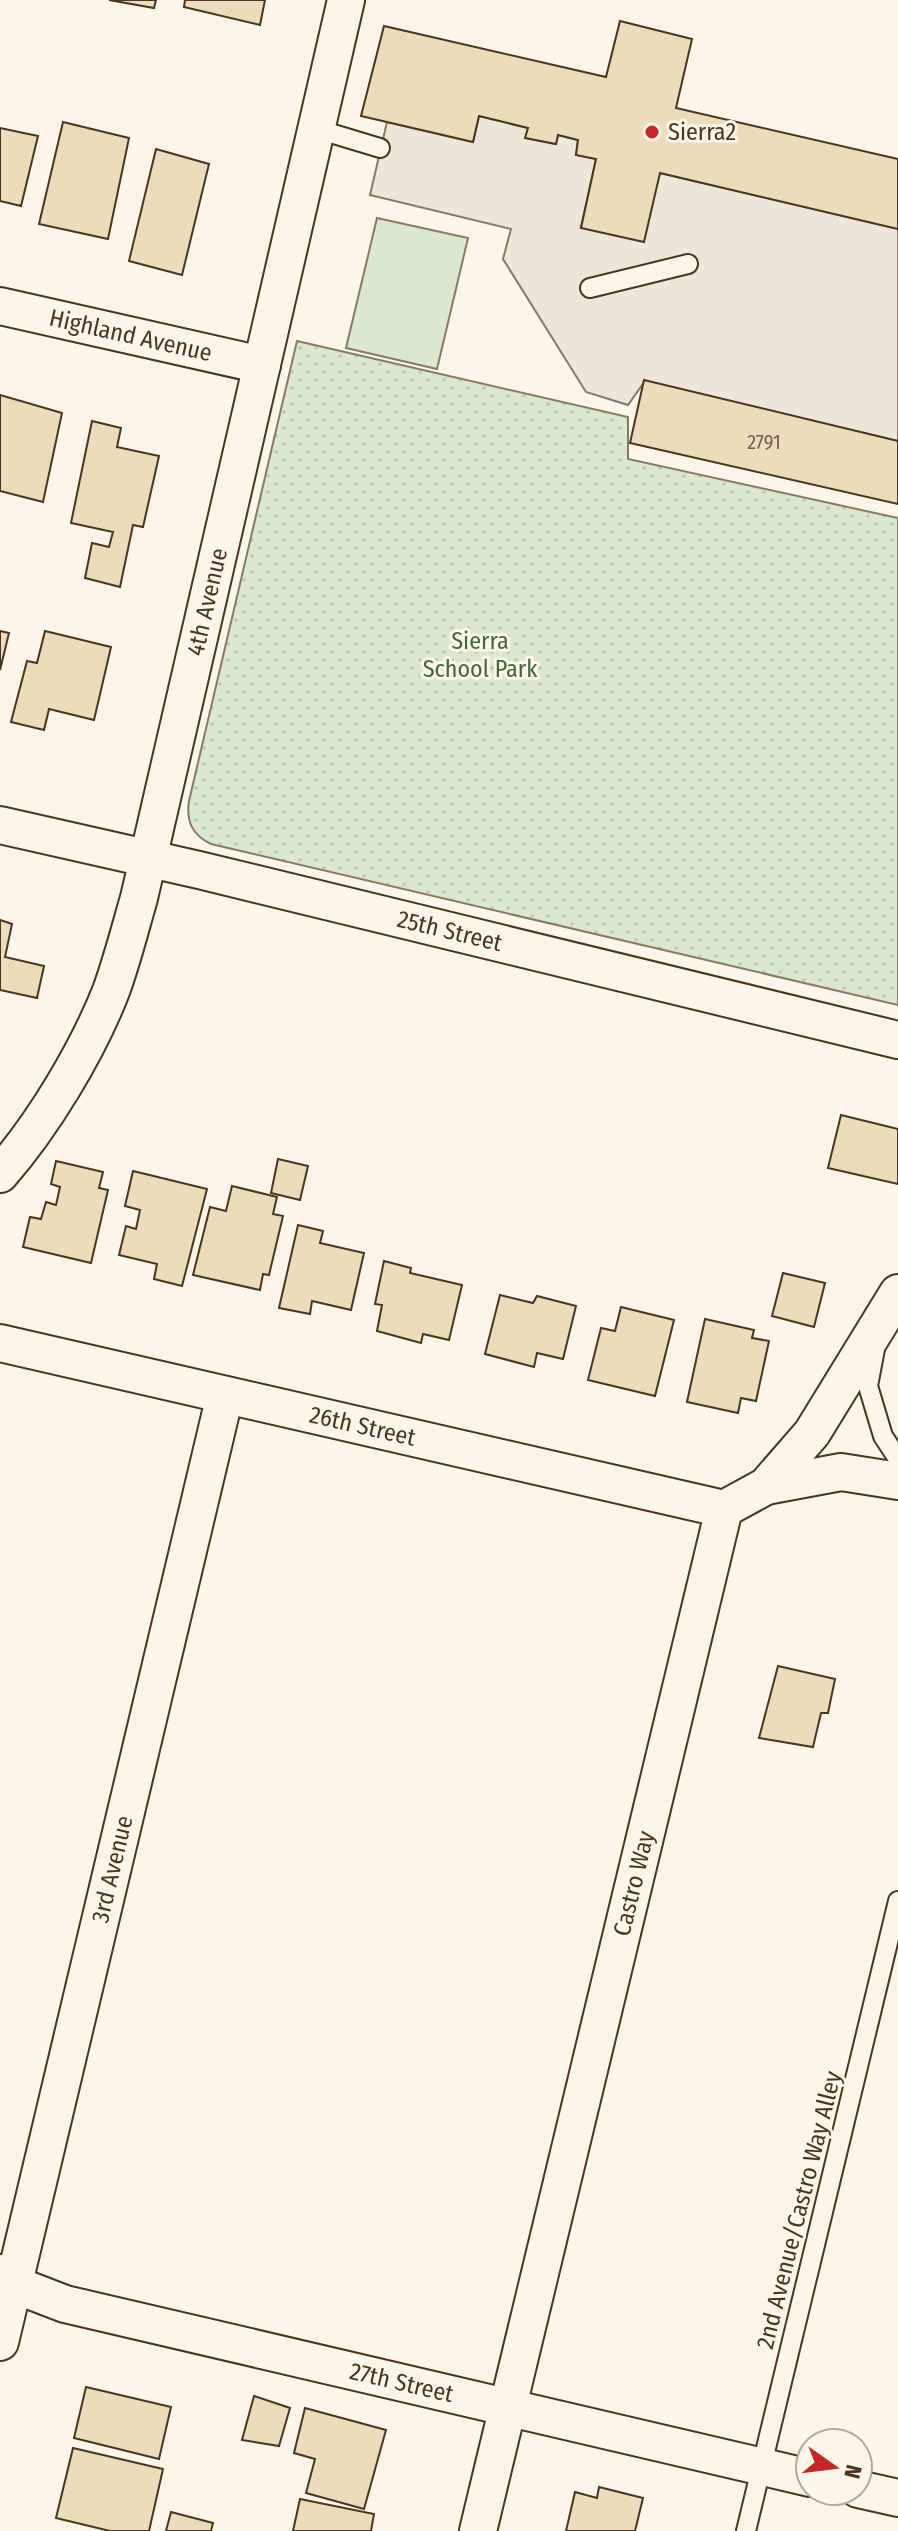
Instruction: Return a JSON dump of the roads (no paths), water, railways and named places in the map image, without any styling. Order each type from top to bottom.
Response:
[{"type":"street","name":"4th Avenue","points":[[0,1174],[15,1157],[66,1080],[110,992],[124,951],[148,859],[346,0]]},
{"type":"street","name":"Highland Avenue","points":[[0,306],[262,365]]},
{"type":"street","name":"25th Street","points":[[0,825],[898,1040]]},
{"type":"street","points":[[766,1486],[812,1433],[889,1307]]},
{"type":"street","name":"26th Street","points":[[0,1343],[724,1509]]},
{"type":"street","name":"3rd Avenue","points":[[0,2342],[7,2278],[225,1395]]},
{"type":"street","points":[[724,1509],[766,1486],[841,1472],[898,1481]]},
{"type":"street","name":"Castro Way","points":[[478,2531],[724,1509]]},
{"type":"street","name":"27th Street","points":[[7,2278],[65,2304],[794,2474]]},
{"type":"street","points":[[874,2493],[898,2498]]},
{"type":"lane","points":[[317,129],[380,148]]},
{"type":"lane","points":[[590,288],[688,264]]},
{"type":"lane","points":[[889,1307],[868,1386],[883,1436],[898,1459]]},
{"type":"lane","name":"2nd Avenue/Castro Way Alley","points":[[746,2531],[898,1901]]},
{"type":"place","name":"Sierra2","points":[[652,132]]},
{"type":"park label","name":"Sierra School Park","points":[[480,655]]}]
